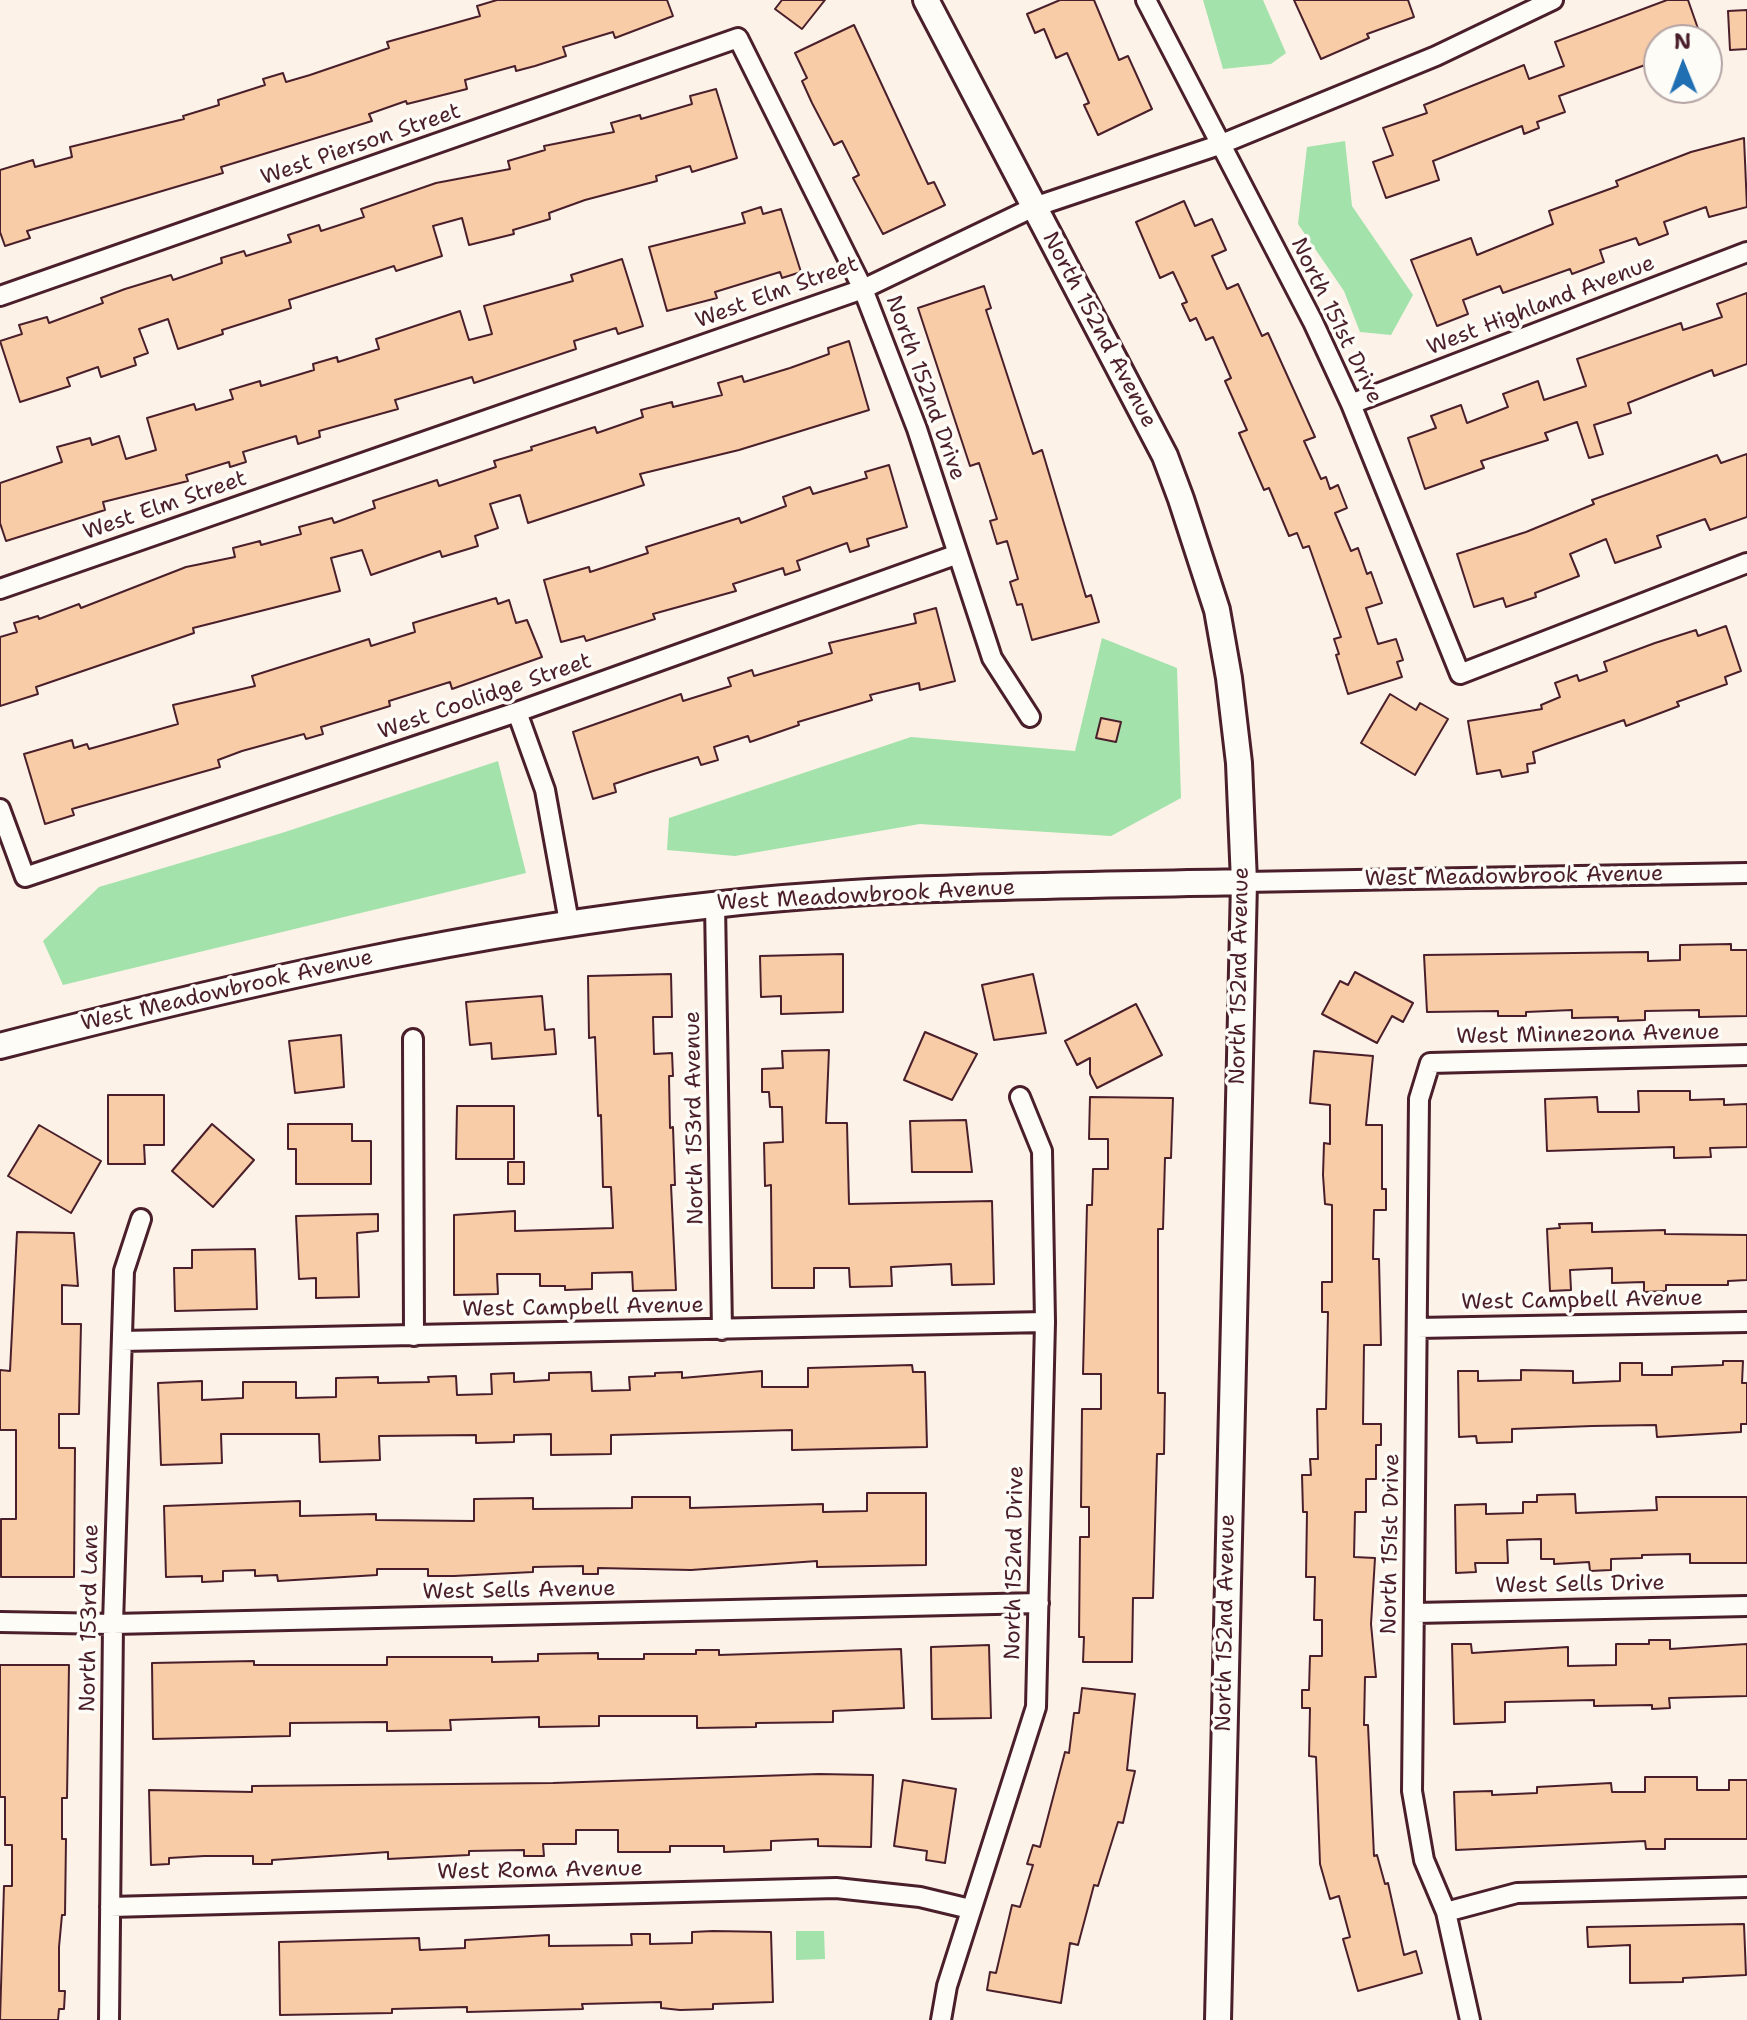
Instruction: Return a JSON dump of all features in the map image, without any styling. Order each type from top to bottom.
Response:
[{"type":"street","name":"North 152nd Avenue","points":[[926,0],[1165,456],[1205,571],[1229,678],[1239,763],[1244,882],[1218,2020]]},
{"type":"street","name":"North 151st Drive","points":[[1146,0],[1313,322],[1351,404],[1460,674],[1745,568]]},
{"type":"street","name":"West Elm Street","points":[[0,589],[863,289],[1034,207],[1219,145],[1436,56],[1553,0]]},
{"type":"street","name":"North 152nd Drive","points":[[738,38],[863,289],[917,429],[992,658],[1030,717]]},
{"type":"street","name":"West Pierson Street","points":[[0,296],[738,38]]},
{"type":"street","name":"West Highland Avenue","points":[[1351,404],[1747,252]]},
{"type":"street","name":"West Coolidge Street","points":[[0,809],[25,877],[517,712],[958,554]]},
{"type":"street","points":[[517,712],[545,790],[569,922]]},
{"type":"street","name":"West Meadowbrook Avenue","points":[[0,1046],[318,968],[569,922],[715,904],[940,889],[1747,873]]},
{"type":"street","name":"North 153rd Avenue","points":[[715,904],[722,1330]]},
{"type":"street","points":[[413,1039],[414,1336]]},
{"type":"street","name":"West Minnezona Avenue","points":[[1430,1063],[1747,1055]]},
{"type":"street","name":"North 151st Drive","points":[[1430,1063],[1419,1099],[1412,1791],[1424,1860],[1446,1912],[1470,2020]]},
{"type":"street","name":"North 152nd Drive","points":[[941,2020],[970,1909],[1036,1707],[1045,1322],[1042,1151],[1020,1097]]},
{"type":"street","name":"North 153rd Lane","points":[[109,2020],[113,1624],[124,1271],[141,1219]]},
{"type":"street","name":"West Campbell Avenue","points":[[122,1341],[1045,1322]]},
{"type":"street","name":"West Campbell Avenue","points":[[1417,1328],[1747,1322]]},
{"type":"street","name":"West Sells Avenue","points":[[0,1622],[113,1624],[1039,1603]]},
{"type":"street","name":"West Sells Drive","points":[[1415,1613],[1747,1606]]},
{"type":"street","points":[[1446,1912],[1517,1893],[1747,1887]]},
{"type":"street","name":"West Roma Avenue","points":[[110,1907],[836,1888],[920,1897],[970,1909]]},
{"type":"green space","points":[[1203,0],[1263,0],[1286,53],[1271,64],[1223,69]]},
{"type":"green space","points":[[1345,141],[1352,206],[1413,295],[1391,335],[1360,332],[1344,291],[1298,224],[1307,147]]},
{"type":"green space","points":[[1102,638],[1177,668],[1181,798],[1111,836],[920,824],[735,856],[667,850],[669,818],[911,737],[1075,751]]},
{"type":"green space","points":[[498,761],[526,873],[63,985],[43,941],[99,887],[285,832]]},
{"type":"green space","points":[[796,1931],[824,1931],[825,1959],[796,1960]]},
{"type":"building","points":[[497,0],[667,0],[673,16],[615,38],[613,32],[563,47],[566,56],[535,66],[516,71],[515,66],[465,80],[467,89],[407,104],[406,101],[369,114],[372,121],[221,167],[223,173],[27,231],[30,238],[5,246],[0,232],[0,170],[33,160],[35,167],[72,157],[70,147],[184,119],[183,116],[219,105],[218,100],[265,85],[263,79],[283,73],[286,82],[310,75],[389,48],[387,42],[480,16],[477,6]]},
{"type":"building","points":[[782,0],[825,0],[802,29],[775,9]]},
{"type":"building","points":[[1060,0],[1094,0],[1119,60],[1128,56],[1152,109],[1098,135],[1084,105],[1089,103],[1067,53],[1056,58],[1044,29],[1035,33],[1027,14]]},
{"type":"building","points":[[1294,0],[1408,0],[1414,17],[1367,34],[1369,38],[1321,59]]},
{"type":"building","points":[[1667,0],[1688,0],[1696,24],[1643,24],[1643,66],[1559,96],[1565,112],[1537,122],[1539,128],[1524,134],[1522,126],[1433,161],[1439,180],[1386,198],[1373,162],[1393,155],[1383,128],[1427,113],[1424,105],[1524,65],[1529,79],[1564,66],[1555,42]]},
{"type":"building","points":[[1747,10],[1747,49],[1730,50],[1728,11]]},
{"type":"building","points":[[854,25],[928,184],[934,182],[945,205],[883,234],[853,178],[859,175],[842,141],[834,145],[812,103],[802,81],[807,78],[795,53]]},
{"type":"building","points":[[716,89],[737,158],[692,172],[690,166],[656,176],[657,181],[549,213],[550,219],[513,230],[514,234],[469,245],[462,218],[433,226],[442,256],[396,271],[394,266],[289,300],[291,308],[222,330],[223,334],[178,349],[168,319],[139,329],[148,353],[134,358],[136,365],[101,377],[98,367],[67,378],[70,386],[20,402],[0,341],[22,334],[19,325],[47,317],[49,323],[103,303],[101,298],[125,289],[171,275],[173,280],[222,263],[221,258],[244,251],[246,256],[291,242],[288,235],[319,225],[321,231],[364,217],[361,209],[436,183],[510,169],[508,161],[545,150],[544,146],[614,132],[611,123],[640,115],[641,119],[692,104],[690,96]]},
{"type":"building","points":[[1744,138],[1747,207],[1709,217],[1706,207],[1664,222],[1668,234],[1639,245],[1636,238],[1600,250],[1604,262],[1572,274],[1570,269],[1503,293],[1500,286],[1463,300],[1468,314],[1437,326],[1411,260],[1471,238],[1477,255],[1553,224],[1549,211],[1618,186],[1616,181],[1691,152]]},
{"type":"building","points":[[1184,201],[1195,226],[1212,219],[1226,250],[1212,256],[1227,289],[1238,284],[1262,336],[1268,333],[1315,437],[1304,441],[1321,479],[1326,477],[1330,489],[1338,485],[1347,508],[1335,513],[1351,551],[1358,548],[1367,574],[1371,572],[1382,603],[1366,608],[1378,644],[1396,639],[1403,660],[1397,662],[1402,677],[1348,694],[1334,639],[1341,637],[1309,546],[1303,548],[1297,533],[1289,536],[1269,488],[1264,490],[1239,433],[1247,430],[1225,381],[1231,378],[1213,337],[1206,340],[1196,318],[1190,321],[1182,304],[1187,302],[1173,272],[1160,278],[1136,222]]},
{"type":"building","points":[[761,207],[763,214],[781,209],[801,272],[782,278],[780,272],[715,292],[717,298],[667,311],[649,247],[745,223],[742,213]]},
{"type":"building","points":[[622,259],[643,326],[618,334],[616,328],[574,341],[576,349],[474,383],[472,377],[395,400],[398,409],[319,431],[320,437],[298,444],[296,436],[243,452],[246,462],[230,467],[229,462],[186,475],[188,481],[103,502],[105,510],[6,541],[0,523],[0,483],[62,462],[57,447],[90,438],[92,445],[119,436],[126,459],[156,450],[147,418],[194,404],[196,410],[233,399],[230,390],[260,381],[261,386],[314,370],[313,364],[337,357],[338,362],[379,349],[376,339],[460,311],[469,340],[492,334],[484,306],[573,281],[571,275]]},
{"type":"building","points":[[984,286],[991,308],[986,310],[1033,454],[1042,450],[1086,597],[1091,595],[1099,622],[1032,640],[1022,604],[1017,605],[1010,582],[1018,579],[1007,541],[997,544],[990,521],[997,519],[979,463],[970,466],[918,308]]},
{"type":"building","points":[[1747,293],[1747,364],[1714,376],[1712,370],[1628,403],[1631,413],[1594,425],[1603,454],[1589,458],[1577,422],[1545,433],[1548,440],[1481,461],[1484,468],[1425,489],[1408,438],[1436,428],[1431,416],[1461,405],[1467,423],[1508,407],[1503,394],[1538,381],[1544,400],[1586,386],[1577,359],[1681,323],[1683,330],[1722,317],[1717,304]]},
{"type":"building","points":[[849,341],[869,410],[739,450],[640,474],[644,485],[528,523],[520,495],[490,504],[498,528],[475,536],[478,546],[442,557],[440,551],[371,575],[362,550],[331,558],[340,591],[193,628],[194,633],[36,687],[38,694],[0,706],[0,637],[17,632],[14,623],[38,616],[39,619],[79,604],[81,608],[186,567],[235,557],[233,548],[260,541],[261,545],[301,534],[299,527],[332,518],[334,523],[375,508],[373,501],[437,480],[439,486],[496,467],[494,461],[532,450],[531,447],[595,427],[597,433],[643,417],[641,410],[672,402],[673,407],[722,395],[718,383],[742,376],[744,382],[790,368],[829,354],[828,348]]},
{"type":"building","points":[[1747,454],[1747,517],[1710,530],[1705,519],[1657,536],[1661,547],[1615,563],[1606,539],[1570,554],[1579,576],[1535,593],[1536,597],[1506,607],[1503,598],[1474,607],[1457,554],[1526,532],[1594,504],[1592,500],[1717,455],[1721,463]]},
{"type":"building","points":[[889,465],[907,527],[867,539],[869,546],[850,552],[847,543],[797,561],[800,570],[785,575],[783,568],[733,584],[736,591],[653,614],[655,619],[586,641],[584,636],[561,642],[544,580],[589,567],[590,572],[648,553],[646,547],[739,518],[741,523],[786,506],[783,497],[810,487],[813,494],[867,478],[865,472]]},
{"type":"building","points":[[496,598],[498,604],[509,600],[516,623],[527,620],[542,657],[452,689],[450,682],[389,701],[390,706],[321,727],[323,734],[306,739],[304,734],[242,751],[218,760],[220,767],[72,809],[74,815],[45,824],[24,754],[72,740],[74,748],[87,744],[89,749],[178,724],[173,705],[255,686],[252,676],[369,639],[371,646],[415,632],[413,623]]},
{"type":"building","points":[[936,608],[955,681],[920,690],[919,683],[870,695],[872,700],[798,722],[799,725],[750,742],[748,736],[714,747],[718,760],[701,765],[698,757],[614,784],[616,792],[593,799],[573,732],[681,694],[683,701],[731,686],[728,678],[752,670],[754,676],[832,653],[829,643],[916,623],[914,614]]},
{"type":"building","points":[[1726,626],[1741,671],[1725,677],[1727,684],[1677,702],[1679,706],[1626,726],[1624,720],[1533,752],[1535,763],[1527,764],[1528,772],[1502,777],[1500,770],[1477,774],[1468,721],[1542,709],[1541,705],[1560,697],[1555,683],[1577,675],[1579,681],[1607,671],[1604,662],[1655,643],[1696,630],[1698,636]]},
{"type":"building","points":[[1390,694],[1416,710],[1420,703],[1448,719],[1415,775],[1361,743]]},
{"type":"building","points":[[1101,718],[1121,722],[1116,742],[1096,738]]},
{"type":"building","points":[[1731,944],[1731,950],[1747,950],[1747,1016],[1699,1017],[1699,1010],[1645,1011],[1645,1020],[1618,1021],[1618,1017],[1572,1018],[1572,1010],[1526,1012],[1526,1016],[1498,1016],[1498,1011],[1427,1012],[1424,955],[1648,952],[1648,961],[1680,960],[1680,945]]},
{"type":"building","points":[[843,954],[843,1012],[781,1014],[781,996],[761,997],[760,956]]},
{"type":"building","points":[[1355,972],[1413,1003],[1403,1022],[1392,1016],[1377,1043],[1322,1014],[1340,981],[1348,985]]},
{"type":"building","points":[[671,974],[672,1017],[653,1017],[654,1054],[672,1053],[673,1076],[669,1076],[675,1185],[671,1185],[676,1290],[633,1291],[632,1272],[592,1273],[592,1289],[565,1290],[565,1286],[540,1286],[540,1274],[497,1274],[498,1294],[454,1295],[454,1215],[515,1211],[515,1231],[613,1228],[611,1187],[603,1187],[595,1037],[589,1038],[588,976]]},
{"type":"building","points":[[1033,974],[1046,1033],[994,1040],[982,985]]},
{"type":"building","points":[[542,996],[545,1030],[554,1029],[556,1054],[492,1059],[491,1043],[470,1045],[466,1002]]},
{"type":"building","points":[[1136,1004],[1162,1055],[1097,1088],[1090,1074],[1090,1058],[1077,1065],[1065,1041]]},
{"type":"building","points":[[925,1032],[977,1054],[952,1100],[904,1080]]},
{"type":"building","points":[[341,1035],[344,1087],[295,1093],[289,1041]]},
{"type":"building","points":[[829,1050],[826,1123],[847,1123],[849,1204],[992,1201],[994,1284],[952,1285],[951,1264],[891,1267],[892,1286],[850,1287],[849,1268],[814,1268],[814,1288],[772,1288],[771,1185],[765,1186],[764,1143],[783,1142],[782,1107],[770,1107],[769,1092],[762,1092],[762,1069],[783,1068],[782,1051]]},
{"type":"building","points":[[1314,1051],[1373,1056],[1366,1125],[1382,1125],[1382,1189],[1386,1189],[1386,1210],[1374,1210],[1373,1259],[1379,1259],[1381,1345],[1364,1345],[1363,1424],[1381,1424],[1381,1445],[1376,1445],[1376,1479],[1366,1479],[1366,1512],[1355,1512],[1354,1557],[1375,1558],[1371,1624],[1376,1677],[1365,1677],[1364,1725],[1368,1725],[1374,1856],[1377,1855],[1385,1884],[1388,1883],[1404,1955],[1416,1951],[1422,1973],[1358,1991],[1343,1939],[1350,1937],[1339,1896],[1330,1899],[1320,1864],[1316,1757],[1309,1756],[1310,1708],[1302,1708],[1302,1690],[1309,1690],[1310,1656],[1322,1656],[1322,1620],[1314,1620],[1315,1577],[1306,1577],[1307,1512],[1303,1512],[1302,1475],[1311,1475],[1310,1459],[1318,1459],[1317,1409],[1326,1409],[1328,1312],[1322,1312],[1322,1282],[1332,1282],[1332,1205],[1325,1204],[1323,1175],[1324,1143],[1330,1144],[1330,1105],[1310,1103]]},
{"type":"building","points":[[1638,1091],[1690,1091],[1690,1100],[1724,1099],[1724,1105],[1747,1104],[1747,1147],[1710,1148],[1711,1157],[1674,1158],[1674,1147],[1547,1151],[1545,1099],[1597,1097],[1598,1112],[1639,1112]]},
{"type":"building","points":[[108,1095],[164,1095],[164,1145],[144,1145],[145,1164],[108,1164]]},
{"type":"building","points":[[1090,1097],[1173,1098],[1171,1158],[1165,1158],[1163,1229],[1158,1229],[1158,1393],[1165,1393],[1164,1454],[1157,1454],[1153,1598],[1133,1598],[1132,1662],[1083,1662],[1084,1637],[1079,1637],[1080,1537],[1089,1537],[1089,1507],[1081,1507],[1082,1409],[1101,1409],[1101,1374],[1083,1374],[1087,1205],[1092,1205],[1093,1169],[1108,1169],[1108,1139],[1089,1139]]},
{"type":"building","points":[[457,1106],[514,1106],[514,1159],[456,1159]]},
{"type":"building","points":[[966,1120],[972,1172],[912,1172],[910,1121]]},
{"type":"building","points":[[212,1124],[254,1160],[213,1207],[172,1171]]},
{"type":"building","points":[[288,1124],[352,1124],[352,1141],[371,1141],[371,1184],[296,1184],[296,1149],[288,1149]]},
{"type":"building","points":[[39,1125],[101,1161],[71,1213],[8,1176]]},
{"type":"building","points":[[508,1162],[524,1162],[524,1184],[508,1184]]},
{"type":"building","points":[[378,1214],[378,1231],[357,1233],[359,1297],[316,1298],[316,1278],[299,1279],[296,1216]]},
{"type":"building","points":[[1592,1223],[1592,1232],[1665,1230],[1665,1234],[1747,1235],[1747,1280],[1728,1281],[1728,1285],[1666,1285],[1666,1291],[1644,1292],[1644,1282],[1612,1283],[1612,1268],[1570,1270],[1571,1290],[1550,1291],[1547,1229],[1560,1228],[1559,1224]]},
{"type":"building","points":[[17,1232],[74,1233],[78,1286],[62,1285],[62,1324],[81,1324],[79,1414],[59,1414],[59,1448],[75,1448],[74,1577],[1,1577],[1,1519],[16,1519],[16,1430],[0,1430],[0,1370],[10,1371]]},
{"type":"building","points":[[255,1249],[257,1309],[175,1311],[174,1268],[192,1268],[192,1250]]},
{"type":"building","points":[[1723,1361],[1743,1361],[1742,1383],[1747,1383],[1747,1424],[1741,1424],[1741,1432],[1657,1437],[1656,1425],[1592,1426],[1512,1429],[1512,1442],[1477,1443],[1476,1436],[1459,1437],[1458,1371],[1478,1371],[1478,1381],[1521,1380],[1521,1370],[1573,1371],[1573,1383],[1620,1381],[1620,1363],[1642,1363],[1642,1375],[1672,1375],[1672,1367],[1723,1365]]},
{"type":"building","points":[[912,1365],[913,1372],[925,1372],[927,1447],[792,1450],[792,1430],[611,1435],[611,1454],[551,1455],[551,1434],[514,1435],[514,1442],[476,1443],[476,1435],[379,1436],[380,1460],[320,1462],[319,1434],[221,1434],[222,1463],[161,1465],[158,1383],[202,1381],[202,1400],[243,1398],[243,1382],[296,1382],[296,1398],[336,1397],[336,1378],[378,1377],[378,1383],[429,1382],[428,1377],[456,1376],[457,1395],[492,1394],[491,1374],[514,1373],[514,1382],[549,1380],[549,1373],[591,1372],[592,1391],[630,1390],[629,1377],[682,1372],[682,1378],[762,1371],[762,1387],[808,1387],[808,1368]]},
{"type":"building","points":[[867,1493],[926,1493],[926,1565],[817,1567],[817,1561],[691,1570],[598,1568],[598,1574],[583,1574],[583,1566],[533,1567],[533,1572],[454,1576],[428,1576],[428,1569],[377,1569],[377,1575],[278,1581],[277,1575],[255,1576],[255,1570],[223,1571],[223,1581],[202,1582],[202,1576],[166,1577],[164,1506],[300,1501],[300,1516],[376,1514],[376,1520],[474,1521],[474,1499],[533,1498],[533,1509],[632,1508],[632,1497],[690,1497],[690,1508],[823,1504],[823,1512],[867,1511]]},
{"type":"building","points":[[1575,1494],[1576,1513],[1657,1510],[1656,1497],[1747,1497],[1747,1563],[1690,1563],[1690,1554],[1642,1555],[1642,1558],[1611,1559],[1611,1570],[1590,1571],[1589,1562],[1554,1564],[1554,1559],[1541,1559],[1541,1539],[1507,1540],[1508,1563],[1475,1563],[1476,1572],[1456,1573],[1455,1505],[1486,1504],[1486,1514],[1523,1513],[1523,1502],[1537,1502],[1537,1495]]},
{"type":"building","points":[[1649,1640],[1670,1640],[1670,1649],[1747,1644],[1747,1696],[1669,1698],[1670,1708],[1652,1709],[1652,1705],[1594,1706],[1594,1700],[1505,1702],[1505,1722],[1454,1724],[1452,1644],[1471,1644],[1472,1653],[1568,1647],[1568,1666],[1616,1665],[1616,1644],[1649,1644]]},
{"type":"building","points":[[989,1645],[991,1718],[932,1719],[931,1647]]},
{"type":"building","points":[[901,1649],[904,1708],[833,1711],[833,1722],[697,1728],[697,1716],[599,1716],[599,1726],[539,1727],[539,1717],[450,1720],[451,1730],[387,1731],[387,1722],[290,1723],[290,1736],[153,1739],[152,1663],[254,1661],[254,1665],[387,1665],[387,1657],[492,1657],[492,1662],[538,1661],[538,1654],[598,1653],[598,1659],[644,1659],[644,1654],[696,1654],[696,1650],[719,1650],[719,1655]]},
{"type":"building","points":[[0,1665],[69,1665],[67,1798],[62,1798],[62,1839],[66,1839],[65,1915],[62,1915],[59,1947],[59,1991],[65,1991],[64,2009],[59,2009],[58,2020],[0,2020],[4,1886],[12,1886],[12,1845],[5,1845],[5,1797],[0,1797]]},
{"type":"building","points":[[1082,1688],[1135,1694],[1127,1770],[1135,1771],[1123,1823],[1118,1822],[1098,1886],[1094,1885],[1078,1945],[1070,1943],[1061,2003],[987,1990],[990,1972],[996,1973],[1012,1905],[1020,1907],[1033,1865],[1027,1864],[1033,1845],[1040,1847],[1065,1752],[1069,1753],[1074,1713],[1079,1713]]},
{"type":"building","points":[[873,1775],[871,1847],[818,1846],[818,1839],[771,1841],[771,1850],[724,1852],[724,1846],[670,1846],[670,1852],[618,1852],[618,1830],[576,1830],[576,1844],[543,1844],[544,1856],[524,1856],[524,1850],[469,1851],[469,1855],[388,1859],[388,1852],[253,1864],[253,1856],[204,1856],[169,1858],[169,1864],[151,1865],[149,1790],[252,1792],[252,1786],[553,1783]]},
{"type":"building","points":[[1645,1777],[1697,1777],[1697,1790],[1729,1790],[1729,1780],[1747,1780],[1747,1839],[1665,1839],[1665,1849],[1646,1849],[1645,1841],[1456,1850],[1454,1792],[1492,1791],[1492,1795],[1537,1793],[1537,1787],[1611,1783],[1612,1792],[1645,1792]]},
{"type":"building","points":[[903,1780],[956,1789],[945,1863],[926,1860],[927,1851],[894,1846]]},
{"type":"building","points":[[1744,1924],[1746,1975],[1683,1978],[1683,1982],[1630,1983],[1630,1945],[1588,1947],[1587,1927]]},
{"type":"building","points":[[692,1932],[771,1932],[773,2002],[713,2004],[713,2009],[680,2010],[661,2008],[661,2002],[582,2004],[583,2009],[467,2012],[467,2007],[392,2009],[392,2013],[280,2015],[279,1942],[419,1938],[420,1950],[465,1948],[465,1940],[549,1935],[549,1946],[632,1945],[631,1934],[650,1934],[650,1944],[692,1943]]}]
